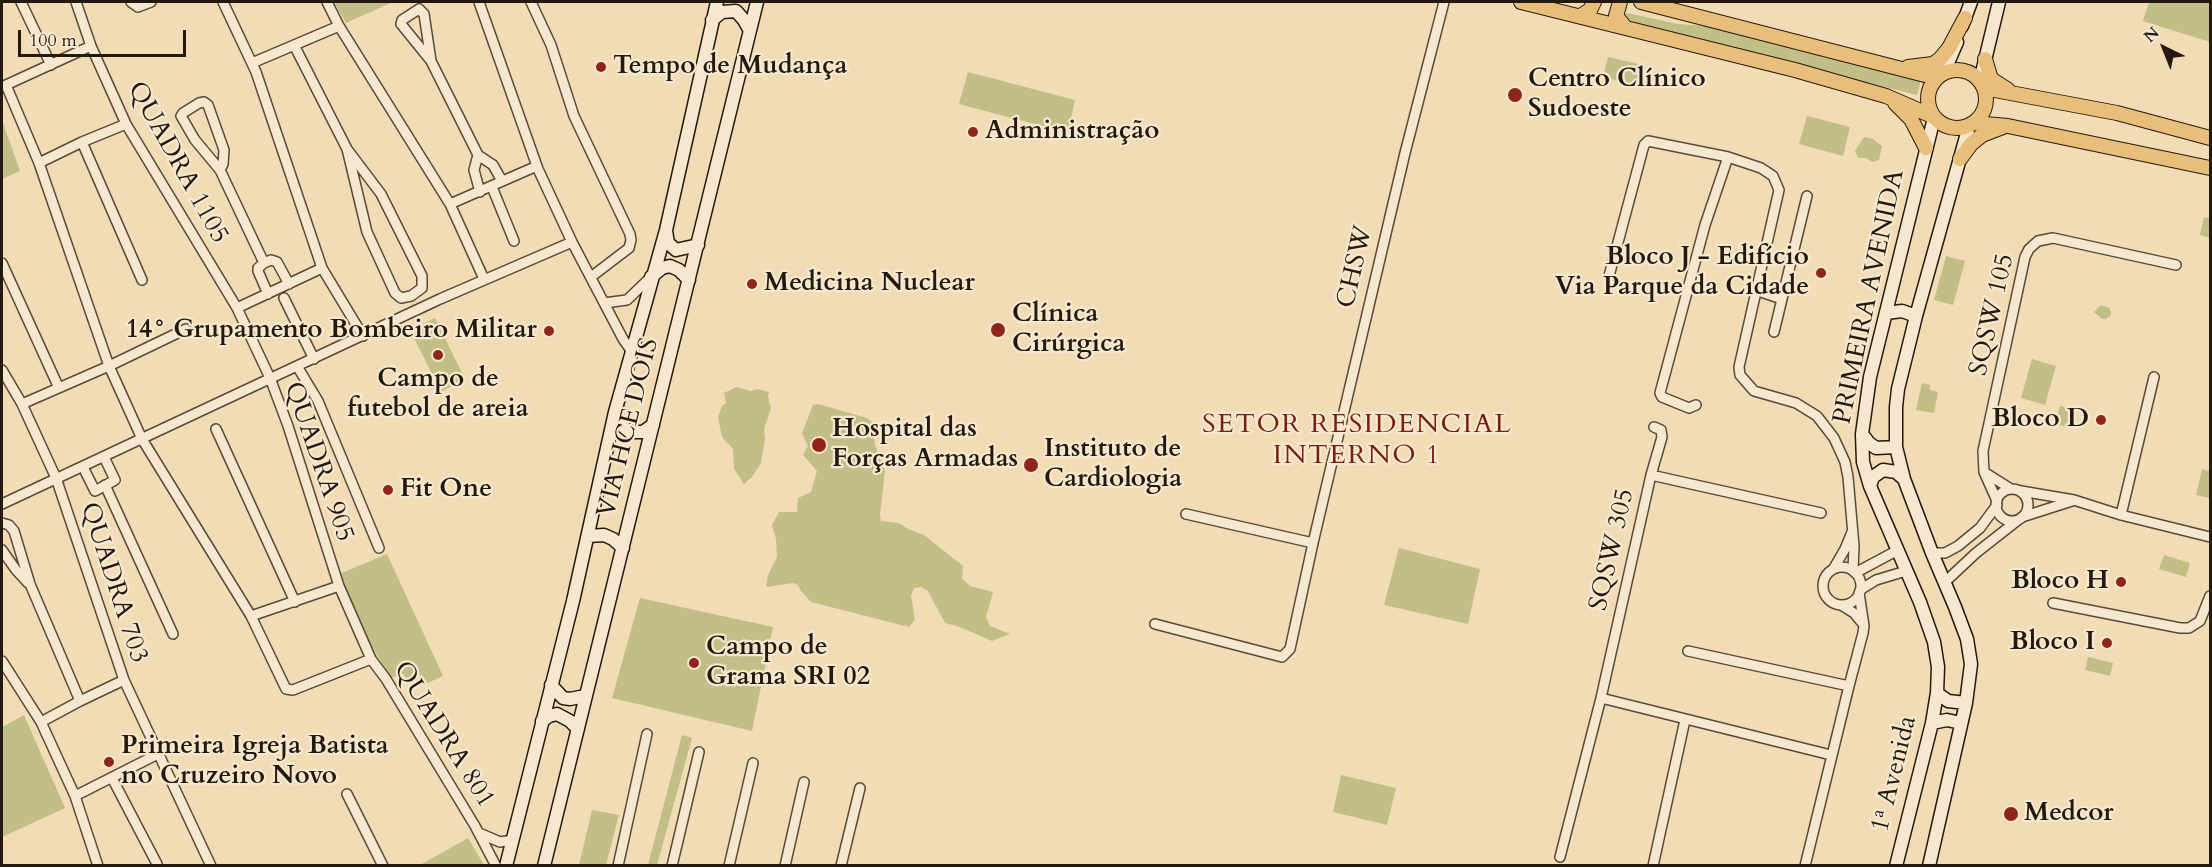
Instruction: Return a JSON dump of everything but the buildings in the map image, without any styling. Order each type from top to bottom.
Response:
[{"type":"main road","name":"VIA HCE DOIS","points":[[506,866],[588,536],[615,412],[666,230],[717,2]]},
{"type":"main road","name":"VIA HCE DOIS","points":[[545,864],[757,2]]},
{"type":"main road","points":[[1521,2],[1582,15],[1886,96],[1933,117],[1951,128],[1971,124],[2008,126],[2211,168]]},
{"type":"main road","points":[[1582,15],[1590,10],[1594,2]]},
{"type":"main road","points":[[1620,2],[1616,16],[1625,27]]},
{"type":"main road","points":[[1641,2],[1900,68],[1941,74],[1964,70],[1976,76],[1982,84],[2018,94],[2117,114],[2211,138]]},
{"type":"main road","points":[[1933,117],[1928,105],[1928,92],[1941,74],[1971,2]]},
{"type":"main road","points":[[1971,124],[1985,107],[1982,84],[1985,59],[1999,2]]},
{"type":"main road","points":[[712,20],[722,12],[735,11],[749,29]]},
{"type":"main road","points":[[1900,68],[1933,64],[1940,59],[1965,18]]},
{"type":"main road","points":[[1985,59],[1991,79],[2018,94]]},
{"type":"main road","points":[[1886,96],[1911,119],[1926,148]]},
{"type":"main road","name":"PRIMEIRA AVENIDA","points":[[1870,486],[1863,462],[1862,434],[1870,377],[1933,117]]},
{"type":"main road","name":"PRIMEIRA AVENIDA","points":[[1916,316],[1971,124]]},
{"type":"main road","points":[[1960,159],[1971,144],[1982,135],[2008,126]]},
{"type":"main road","points":[[666,230],[667,240],[673,248],[680,250],[698,245]]},
{"type":"main road","points":[[651,277],[662,268],[670,266],[679,270],[689,280]]},
{"type":"main road","points":[[1886,313],[1902,311],[1916,316],[1898,389],[1896,447],[1904,479]]},
{"type":"main road","points":[[615,412],[620,424],[630,432],[643,432],[653,426]]},
{"type":"main road","points":[[1862,434],[1876,448],[1896,447]]},
{"type":"main road","points":[[1904,479],[1896,472],[1883,471],[1874,477],[1870,486],[1920,602],[1934,642],[1938,667],[1937,693],[1948,701],[1966,703]]},
{"type":"main road","name":"1ª Avenida","points":[[1904,479],[1967,639],[1971,664],[1966,703],[1929,866]]},
{"type":"main road","points":[[588,536],[604,535],[623,548]]},
{"type":"main road","points":[[551,685],[563,698],[585,696]]},
{"type":"main road","name":"1ª Avenida","points":[[1896,866],[1932,723],[1937,693]]},
{"type":"main road","points":[[542,721],[557,714],[570,721],[578,729]]},
{"type":"main road","points":[[1932,723],[1947,720],[1961,723]]},
{"type":"street","points":[[21,2],[51,65]]},
{"type":"street","name":"QUADRA 1105","points":[[76,2],[91,46],[126,124],[237,308],[270,378]]},
{"type":"street","points":[[131,2],[138,7],[151,2]]},
{"type":"street","points":[[223,2],[252,63],[322,268],[363,336]]},
{"type":"street","points":[[327,2],[339,26],[450,204],[484,279]]},
{"type":"street","points":[[479,2],[537,166],[572,242],[632,352]]},
{"type":"street","points":[[531,2],[551,45],[574,116],[630,234],[629,248],[591,277]]},
{"type":"street","name":"CHSW","points":[[1155,624],[1284,656],[1290,649],[1405,153],[1444,2]]},
{"type":"street","points":[[431,61],[424,14],[419,9],[401,23],[431,61],[478,155],[493,165],[502,181]]},
{"type":"street","points":[[252,63],[339,26]]},
{"type":"street","points":[[294,45],[347,149],[381,194],[422,276],[422,288],[411,296],[401,298],[395,293],[366,231],[347,149]]},
{"type":"street","points":[[91,46],[4,84],[39,163],[109,366],[142,439],[251,616],[284,686],[289,690],[371,659]]},
{"type":"street","points":[[220,170],[224,150],[208,105],[204,102],[199,103],[181,116],[195,140],[220,170],[264,262]]},
{"type":"street","points":[[39,163],[126,124]]},
{"type":"street","points":[[1609,276],[1646,143],[1653,141],[1728,157],[1767,171],[1773,176],[1779,190],[1738,368],[1740,375],[1754,391],[1796,402],[1824,422],[1834,438],[1845,462],[1853,530],[1854,572]]},
{"type":"street","points":[[82,142],[142,280]]},
{"type":"street","points":[[478,155],[474,170],[480,192]]},
{"type":"street","points":[[1696,405],[1689,408],[1662,397],[1660,393],[1705,225],[1728,157]]},
{"type":"street","points":[[450,204],[537,166]]},
{"type":"street","points":[[492,187],[514,241]]},
{"type":"street","points":[[1774,332],[1807,196]]},
{"type":"street","name":"SQSW 105","points":[[1997,503],[1984,472],[1983,451],[2025,257],[2032,245],[2043,239],[2053,238],[2176,265]]},
{"type":"street","points":[[270,378],[484,279],[572,242]]},
{"type":"street","points":[[268,294],[258,271],[264,262],[272,260],[277,262],[289,284]]},
{"type":"street","points":[[2,263],[58,386]]},
{"type":"street","points":[[237,308],[322,268]]},
{"type":"street","points":[[604,303],[627,300],[651,277]]},
{"type":"street","points":[[1755,290],[1782,299]]},
{"type":"street","points":[[284,298],[314,359]]},
{"type":"street","points":[[22,404],[186,329]]},
{"type":"street","points":[[297,366],[318,401],[378,548]]},
{"type":"street","name":"QUADRA 703","points":[[2,370],[22,404],[56,478],[124,680],[41,722]]},
{"type":"street","points":[[2121,515],[2154,377]]},
{"type":"street","name":"QUADRA 905","points":[[142,439],[270,378],[288,426],[339,586],[371,659]]},
{"type":"street","points":[[1651,476],[1662,437],[1661,430],[1654,427]]},
{"type":"street","points":[[216,429],[295,602]]},
{"type":"street","points":[[56,478],[142,439]]},
{"type":"street","points":[[83,467],[95,491],[115,480],[104,457]]},
{"type":"street","points":[[1984,472],[2011,489],[2074,500],[2121,515],[2211,537]]},
{"type":"street","name":"SQSW 305","points":[[1560,858],[1601,698],[1651,476],[1821,513]]},
{"type":"street","name":"QUADRA 703","points":[[2,504],[56,478]]},
{"type":"street","points":[[105,485],[173,634]]},
{"type":"street","points":[[1932,553],[1945,553],[1958,546],[1980,528],[2002,493],[2011,489]]},
{"type":"street","points":[[1945,582],[1976,553],[2021,518],[2028,504],[2021,491]]},
{"type":"street","points":[[1997,503],[2000,515],[2009,520],[2074,500]]},
{"type":"street","points":[[1186,514],[1313,543]]},
{"type":"street","points":[[2,523],[9,525],[14,531],[30,584],[80,701]]},
{"type":"street","points":[[1853,530],[1834,568],[1825,577],[1823,590],[1829,600],[1854,613],[1864,626]]},
{"type":"street","points":[[2,550],[16,570],[30,584]]},
{"type":"street","points":[[1854,572],[1898,550]]},
{"type":"street","points":[[1805,866],[1864,626],[1859,578],[1845,567],[1834,568]]},
{"type":"street","points":[[1841,605],[1853,601],[1859,592],[1876,580],[1906,571]]},
{"type":"street","points":[[251,616],[339,586]]},
{"type":"street","points":[[2053,603],[2189,628],[2200,621],[2211,596]]},
{"type":"street","points":[[1688,651],[1849,686]]},
{"type":"street","name":"QUADRA 801","points":[[371,659],[386,679],[479,833],[496,866]]},
{"type":"street","points":[[2,661],[41,722],[75,796],[98,866]]},
{"type":"street","points":[[124,680],[211,866]]},
{"type":"street","points":[[1601,698],[1832,755]]},
{"type":"street","points":[[1653,866],[1685,720]]},
{"type":"street","points":[[618,866],[647,734]]},
{"type":"street","points":[[672,866],[699,752]]},
{"type":"street","points":[[75,796],[158,754]]},
{"type":"street","points":[[729,866],[753,763]]},
{"type":"street","points":[[112,778],[157,864]]},
{"type":"street","points":[[785,866],[804,782]]},
{"type":"street","points":[[841,866],[860,788]]},
{"type":"street","points":[[347,794],[383,866]]},
{"type":"street","name":"QUADRA 801","points":[[479,833],[500,842],[513,840]]},
{"type":"shaded area","points":[[334,2],[393,2],[346,23]]},
{"type":"shaded area","points":[[2149,2],[2210,2],[2210,42],[2143,21]]},
{"type":"shaded area","points":[[1627,13],[1678,24],[1705,26],[1921,80],[1917,95],[1625,23],[1624,15]]},
{"type":"shaded area","points":[[1608,57],[1643,65],[1637,86],[1603,77]]},
{"type":"shaded area","points":[[968,72],[1075,100],[1068,133],[959,104]]},
{"type":"shaded area","points":[[1807,116],[1850,127],[1843,156],[1799,144]]},
{"type":"shaded area","points":[[2,120],[20,171],[2,179]]},
{"type":"shaded area","points":[[1864,137],[1873,139],[1882,146],[1879,160],[1872,162],[1866,158],[1858,158],[1855,151]]},
{"type":"shaded area","points":[[2204,217],[2210,218],[2210,238],[2200,235]]},
{"type":"shaded area","points":[[1946,256],[1965,261],[1953,305],[1934,300]]},
{"type":"shaded area","points":[[2101,305],[2109,308],[2111,312],[2106,319],[2102,319],[2094,312]]},
{"type":"shaded area","name":"Campo de futebol de areia","points":[[435,318],[465,379],[441,392],[410,330]]},
{"type":"shaded area","points":[[2032,359],[2056,366],[2045,405],[2021,398]]},
{"type":"shaded area","points":[[1922,383],[1930,385],[1930,390],[1938,392],[1934,413],[1916,410]]},
{"type":"shaded area","points":[[736,387],[769,392],[771,408],[764,429],[765,439],[761,463],[752,477],[744,484],[734,469],[733,449],[722,437],[718,417],[722,406],[726,403],[724,393]]},
{"type":"shaded area","points":[[818,404],[867,418],[872,422],[875,445],[885,471],[881,521],[899,523],[924,535],[963,566],[962,579],[970,586],[993,592],[986,617],[990,626],[1010,634],[992,641],[945,623],[928,591],[921,587],[914,588],[911,596],[915,620],[909,627],[811,602],[798,585],[793,583],[766,587],[768,575],[777,557],[772,525],[779,512],[797,512],[798,498],[811,492],[817,471],[803,455],[808,446],[802,433],[813,405]]},
{"type":"shaded area","points":[[2060,406],[2073,410],[2069,427],[2055,424]]},
{"type":"shaded area","points":[[2202,469],[2210,471],[2210,498],[2196,495]]},
{"type":"shaded area","points":[[1399,548],[1480,569],[1468,624],[1384,605]]},
{"type":"shaded area","points":[[387,554],[443,676],[414,689],[403,674],[391,678],[358,624],[337,575]]},
{"type":"shaded area","points":[[2164,555],[2190,563],[2186,577],[2159,569]]},
{"type":"shaded area","name":"Campo de Grama SRI 02","points":[[640,598],[773,627],[752,731],[612,698]]},
{"type":"shaded area","points":[[2088,657],[2113,663],[2110,676],[2085,670]]},
{"type":"shaded area","points":[[24,715],[65,808],[2,837],[2,727]]},
{"type":"shaded area","points":[[682,735],[692,738],[657,865],[648,865]]},
{"type":"shaded area","points":[[1341,775],[1396,788],[1387,825],[1333,812]]},
{"type":"shaded area","points":[[592,810],[619,815],[606,865],[579,865]]},
{"type":"shaded area","points":[[468,838],[484,865],[420,865]]},
{"type":"place","name":"Tempo de Mudança","points":[[601,67]]},
{"type":"place","name":"Centro Clínico Sudoeste","points":[[1515,95]]},
{"type":"place","name":"Administração","points":[[973,132]]},
{"type":"place","name":"Bloco J - Edifício Via Parque da Cidade","points":[[1821,273]]},
{"type":"place","name":"Medicina Nuclear","points":[[752,284]]},
{"type":"place","name":"Clínica Cirúrgica","points":[[998,330]]},
{"type":"place","name":"14° Grupamento Bombeiro Militar","points":[[549,331]]},
{"type":"place","name":"Campo de futebol de areia","points":[[438,355]]},
{"type":"place","name":"Bloco D","points":[[2101,420]]},
{"type":"place","name":"Hospital das Forças Armadas","points":[[819,445]]},
{"type":"place","name":"Instituto de Cardiologia","points":[[1031,465]]},
{"type":"place","name":"Fit One","points":[[388,490]]},
{"type":"place","name":"Bloco H","points":[[2121,582]]},
{"type":"place","name":"Bloco I","points":[[2107,643]]},
{"type":"place","name":"Campo de Grama SRI 02","points":[[694,663]]},
{"type":"place","name":"Primeira Igreja Batista no Cruzeiro Novo","points":[[109,762]]},
{"type":"place","name":"Medcor","points":[[2011,814]]},
{"type":"district","name":"SETOR RESIDENCIAL INTERNO 1","points":[[1357,442]]}]
